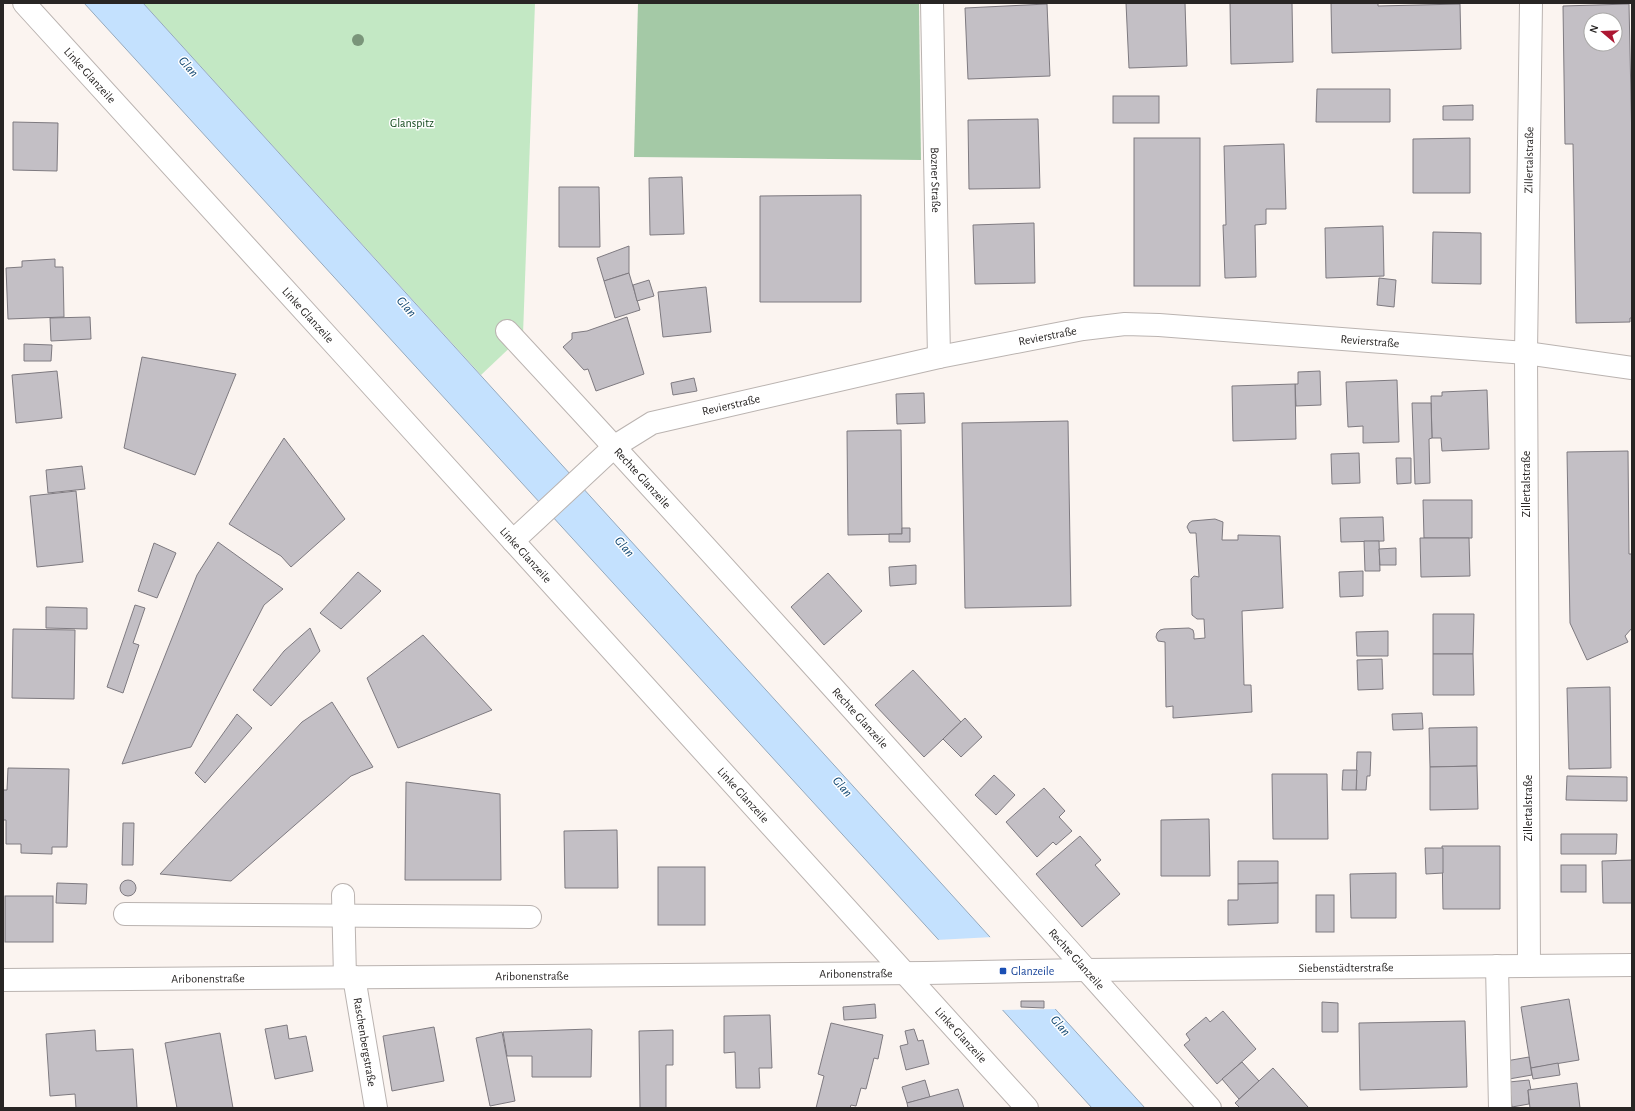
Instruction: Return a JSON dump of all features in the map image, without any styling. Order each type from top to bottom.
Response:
[{"type":"street","name":"Linke Glanzeile","points":[[24,3],[513,541],[915,973],[1027,1108]]},
{"type":"street","name":"Bozner Straße","points":[[932,3],[939,357]]},
{"type":"street","name":"Zillertalstraße","points":[[1529,966],[1526,353],[1531,3]]},
{"type":"street","name":"Revierstraße","points":[[513,541],[615,446],[652,423],[939,357],[1083,329],[1125,324],[1159,325],[1526,353],[1632,368]]},
{"type":"street","name":"Rechte Glanzeile","points":[[507,331],[615,446],[866,723],[1210,1108]]},
{"type":"street","points":[[125,914],[343,905],[530,917]]},
{"type":"street","name":"Raschenbergstraße","points":[[343,905],[349,977],[376,1108]]},
{"type":"street","name":"Siebenstädterstraße","points":[[1060,970],[1632,965]]},
{"type":"street","points":[[1497,966],[1500,1108]]},
{"type":"street","name":"Aribonenstraße","points":[[3,980],[915,973],[1060,970]]},
{"type":"green space","name":"Glanspitz","points":[[143,3],[535,3],[523,335],[481,375]]},
{"type":"green space","points":[[638,3],[919,3],[921,160],[634,157]]},
{"type":"water","name":"Glan","points":[[84,3],[143,3],[1145,1108],[1092,1108]]},
{"type":"pier","points":[[993,937],[1058,1009],[1000,1010],[936,940]]},
{"type":"building","points":[[1126,3],[1185,3],[1187,66],[1129,68]]},
{"type":"building","points":[[1230,3],[1292,3],[1293,62],[1231,64]]},
{"type":"building","points":[[1331,3],[1378,3],[1378,6],[1460,4],[1461,49],[1332,53]]},
{"type":"building","points":[[1047,4],[1050,76],[968,79],[965,8]]},
{"type":"building","points":[[1629,4],[1632,146],[1632,318],[1630,318],[1630,322],[1576,323],[1573,144],[1565,144],[1563,6]]},
{"type":"building","points":[[1317,89],[1390,89],[1390,122],[1316,122]]},
{"type":"building","points":[[1113,96],[1159,96],[1159,123],[1113,123]]},
{"type":"building","points":[[1473,105],[1473,120],[1443,120],[1443,106]]},
{"type":"building","points":[[1038,119],[1040,188],[969,189],[968,120]]},
{"type":"building","points":[[13,122],[58,123],[57,171],[13,170]]},
{"type":"building","points":[[1134,138],[1200,138],[1200,286],[1134,286]]},
{"type":"building","points":[[1470,138],[1470,193],[1413,193],[1413,139]]},
{"type":"building","points":[[1284,144],[1286,209],[1266,209],[1266,224],[1255,225],[1256,277],[1225,278],[1223,225],[1226,225],[1224,146]]},
{"type":"building","points":[[682,177],[684,234],[650,235],[649,178]]},
{"type":"building","points":[[559,187],[599,187],[600,247],[559,247]]},
{"type":"building","points":[[861,195],[861,302],[760,302],[760,196]]},
{"type":"building","points":[[1034,223],[1035,283],[975,284],[973,225]]},
{"type":"building","points":[[1383,226],[1384,276],[1326,278],[1325,228]]},
{"type":"building","points":[[1433,232],[1481,233],[1481,284],[1432,283]]},
{"type":"building","points":[[629,246],[629,273],[604,281],[597,258]]},
{"type":"building","points":[[55,259],[55,267],[63,267],[64,317],[8,319],[6,268],[22,267],[22,261]]},
{"type":"building","points":[[629,273],[640,310],[615,318],[604,281]]},
{"type":"building","points":[[1379,278],[1396,280],[1394,307],[1377,305]]},
{"type":"building","points":[[649,280],[654,296],[637,301],[633,285]]},
{"type":"building","points":[[706,287],[711,332],[663,337],[658,292]]},
{"type":"building","points":[[90,317],[91,339],[51,341],[50,318]]},
{"type":"building","points":[[627,317],[644,374],[596,391],[588,369],[584,370],[563,347],[572,339],[572,333],[587,331]]},
{"type":"building","points":[[24,344],[52,345],[51,361],[24,361]]},
{"type":"building","points":[[142,357],[236,374],[195,475],[124,448]]},
{"type":"building","points":[[57,371],[62,418],[16,423],[12,375]]},
{"type":"building","points":[[1320,371],[1321,405],[1296,406],[1295,384],[1298,384],[1298,372]]},
{"type":"building","points":[[694,378],[697,391],[673,395],[671,383]]},
{"type":"building","points":[[1397,380],[1399,442],[1363,443],[1363,426],[1348,427],[1346,382]]},
{"type":"building","points":[[1295,384],[1296,439],[1233,441],[1232,386]]},
{"type":"building","points":[[1487,390],[1489,449],[1442,451],[1441,438],[1432,438],[1431,396],[1442,396],[1442,392]]},
{"type":"building","points":[[924,393],[925,423],[897,424],[896,394]]},
{"type":"building","points":[[1412,403],[1431,403],[1432,438],[1429,439],[1430,483],[1415,484]]},
{"type":"building","points":[[1068,421],[1071,606],[965,608],[962,423]]},
{"type":"building","points":[[901,430],[902,534],[848,535],[847,431]]},
{"type":"building","points":[[284,438],[345,519],[291,567],[281,556],[229,524]]},
{"type":"building","points":[[1628,451],[1629,554],[1632,554],[1632,628],[1625,636],[1628,642],[1587,660],[1570,623],[1567,452]]},
{"type":"building","points":[[1359,453],[1360,483],[1332,484],[1331,454]]},
{"type":"building","points":[[1396,458],[1411,458],[1411,483],[1397,484]]},
{"type":"building","points":[[82,466],[85,489],[48,493],[46,470]]},
{"type":"building","points":[[76,491],[83,562],[37,567],[30,496]]},
{"type":"building","points":[[1423,500],[1472,500],[1472,538],[1424,538]]},
{"type":"building","points":[[1383,517],[1384,541],[1341,542],[1340,518]]},
{"type":"building","points":[[1215,519],[1223,522],[1222,540],[1238,540],[1238,535],[1280,536],[1283,608],[1242,611],[1244,685],[1251,685],[1252,712],[1173,718],[1173,706],[1166,707],[1165,642],[1158,641],[1156,637],[1160,630],[1189,628],[1193,630],[1194,639],[1205,638],[1204,619],[1197,619],[1192,615],[1191,579],[1194,576],[1199,577],[1196,533],[1190,533],[1187,527],[1192,521]]},
{"type":"building","points":[[902,528],[910,528],[910,542],[889,542],[889,534],[902,534]]},
{"type":"building","points":[[1420,538],[1469,538],[1470,576],[1421,577]]},
{"type":"building","points":[[1364,541],[1379,541],[1380,571],[1365,571]]},
{"type":"building","points":[[218,542],[283,589],[264,605],[191,747],[122,764],[197,575]]},
{"type":"building","points":[[154,543],[176,553],[157,598],[138,591]]},
{"type":"building","points":[[1396,548],[1396,565],[1380,565],[1379,549]]},
{"type":"building","points":[[916,565],[916,584],[890,586],[889,567]]},
{"type":"building","points":[[1363,571],[1363,596],[1340,597],[1339,572]]},
{"type":"building","points":[[358,572],[381,591],[341,629],[320,613]]},
{"type":"building","points":[[828,573],[862,611],[824,645],[791,607]]},
{"type":"building","points":[[135,605],[145,608],[133,643],[139,645],[123,693],[107,687]]},
{"type":"building","points":[[46,607],[87,608],[87,629],[46,628]]},
{"type":"building","points":[[1433,614],[1474,614],[1473,654],[1433,654]]},
{"type":"building","points":[[310,628],[320,651],[271,706],[253,690],[284,651]]},
{"type":"building","points":[[13,629],[75,630],[74,699],[12,698]]},
{"type":"building","points":[[1388,631],[1388,656],[1357,656],[1356,632]]},
{"type":"building","points":[[423,635],[492,710],[398,748],[367,678]]},
{"type":"building","points":[[1433,654],[1473,654],[1474,695],[1433,695]]},
{"type":"building","points":[[1382,659],[1383,689],[1358,690],[1357,660]]},
{"type":"building","points":[[913,670],[961,722],[924,757],[875,705]]},
{"type":"building","points":[[1610,687],[1611,768],[1569,769],[1567,688]]},
{"type":"building","points":[[332,702],[373,767],[351,776],[231,881],[160,874],[302,722]]},
{"type":"building","points":[[1422,713],[1423,729],[1393,730],[1392,714]]},
{"type":"building","points":[[237,714],[252,728],[205,783],[195,773]]},
{"type":"building","points":[[965,718],[982,737],[961,757],[943,739]]},
{"type":"building","points":[[1477,727],[1477,766],[1430,767],[1429,728]]},
{"type":"building","points":[[1357,752],[1371,752],[1370,776],[1367,776],[1366,790],[1356,790]]},
{"type":"building","points":[[1477,766],[1478,809],[1430,810],[1430,767]]},
{"type":"building","points":[[8,768],[69,769],[67,847],[52,847],[52,854],[21,853],[21,844],[6,844],[6,820],[3,820],[3,790],[7,790]]},
{"type":"building","points":[[1343,770],[1357,770],[1356,790],[1342,790]]},
{"type":"building","points":[[1272,774],[1327,774],[1328,839],[1273,839]]},
{"type":"building","points":[[994,775],[1015,795],[996,815],[975,795]]},
{"type":"building","points":[[1567,776],[1627,777],[1627,801],[1566,800]]},
{"type":"building","points":[[406,782],[500,794],[501,880],[405,880]]},
{"type":"building","points":[[1044,788],[1065,811],[1059,817],[1072,831],[1056,845],[1053,842],[1037,857],[1006,822]]},
{"type":"building","points":[[1209,819],[1210,876],[1161,876],[1161,820]]},
{"type":"building","points":[[123,823],[134,823],[133,865],[122,865]]},
{"type":"building","points":[[617,830],[618,888],[565,888],[564,831]]},
{"type":"building","points":[[1561,834],[1617,834],[1616,854],[1561,854]]},
{"type":"building","points":[[1080,836],[1101,860],[1095,865],[1120,894],[1082,927],[1036,874]]},
{"type":"building","points":[[1442,846],[1500,846],[1500,909],[1443,909]]},
{"type":"building","points":[[1425,848],[1443,848],[1443,873],[1426,874]]},
{"type":"building","points":[[1632,860],[1632,903],[1603,903],[1602,861]]},
{"type":"building","points":[[1238,861],[1278,861],[1278,883],[1238,884]]},
{"type":"building","points":[[1561,865],[1586,865],[1586,892],[1561,892]]},
{"type":"building","points":[[658,867],[705,867],[705,925],[658,925]]},
{"type":"building","points":[[1396,873],[1396,918],[1351,918],[1350,874]]},
{"type":"building","points":[[128,880],[135,885],[136,888],[131,895],[128,896],[121,891],[120,888],[125,881]]},
{"type":"building","points":[[57,883],[87,884],[86,904],[56,903]]},
{"type":"building","points":[[1278,883],[1278,923],[1228,925],[1228,900],[1238,900],[1238,884]]},
{"type":"building","points":[[1316,895],[1334,895],[1334,932],[1316,932]]},
{"type":"building","points":[[5,896],[53,896],[53,942],[5,942]]},
{"type":"building","points":[[1569,999],[1579,1060],[1531,1068],[1521,1007]]},
{"type":"building","points":[[1021,1001],[1044,1001],[1044,1008],[1021,1007]]},
{"type":"building","points":[[1322,1002],[1338,1003],[1338,1032],[1322,1032]]},
{"type":"building","points":[[875,1004],[876,1018],[844,1020],[843,1007]]},
{"type":"building","points":[[1223,1011],[1256,1049],[1217,1084],[1184,1045],[1190,1040],[1186,1034],[1206,1017],[1210,1022]]},
{"type":"building","points":[[770,1015],[772,1068],[759,1068],[760,1088],[736,1088],[735,1052],[724,1053],[724,1016]]},
{"type":"building","points":[[1465,1021],[1467,1087],[1360,1090],[1359,1023]]},
{"type":"building","points":[[831,1023],[883,1035],[878,1059],[874,1058],[866,1089],[861,1088],[856,1106],[851,1105],[850,1108],[816,1108],[824,1076],[818,1074]]},
{"type":"building","points":[[287,1025],[289,1039],[306,1036],[313,1071],[275,1079],[265,1029]]},
{"type":"building","points":[[434,1027],[444,1081],[392,1091],[383,1036]]},
{"type":"building","points":[[914,1029],[918,1041],[923,1040],[929,1064],[906,1070],[900,1046],[908,1044],[905,1031]]},
{"type":"building","points":[[95,1030],[96,1051],[133,1049],[137,1108],[76,1108],[75,1094],[50,1096],[46,1034]]},
{"type":"building","points":[[592,1030],[591,1077],[532,1077],[532,1056],[507,1056],[503,1032]]},
{"type":"building","points":[[673,1030],[673,1065],[666,1065],[666,1108],[640,1108],[639,1031]]},
{"type":"building","points":[[502,1032],[515,1101],[490,1106],[476,1038]]},
{"type":"building","points":[[220,1033],[233,1108],[177,1108],[165,1043]]},
{"type":"building","points":[[1529,1057],[1532,1075],[1509,1079],[1506,1061]]},
{"type":"building","points":[[1242,1062],[1259,1081],[1239,1099],[1222,1079]]},
{"type":"building","points":[[1558,1063],[1560,1075],[1533,1079],[1531,1068]]},
{"type":"building","points":[[1273,1068],[1308,1108],[1240,1108],[1235,1103]]},
{"type":"building","points":[[925,1080],[930,1097],[907,1103],[902,1087]]},
{"type":"building","points":[[1529,1080],[1531,1090],[1528,1090],[1529,1104],[1512,1107],[1509,1082]]},
{"type":"building","points":[[1577,1083],[1580,1108],[1530,1108],[1528,1090]]},
{"type":"building","points":[[958,1089],[964,1108],[908,1108],[907,1103]]},
{"type":"place","name":"Glanzeile","points":[[1003,971]]}]
